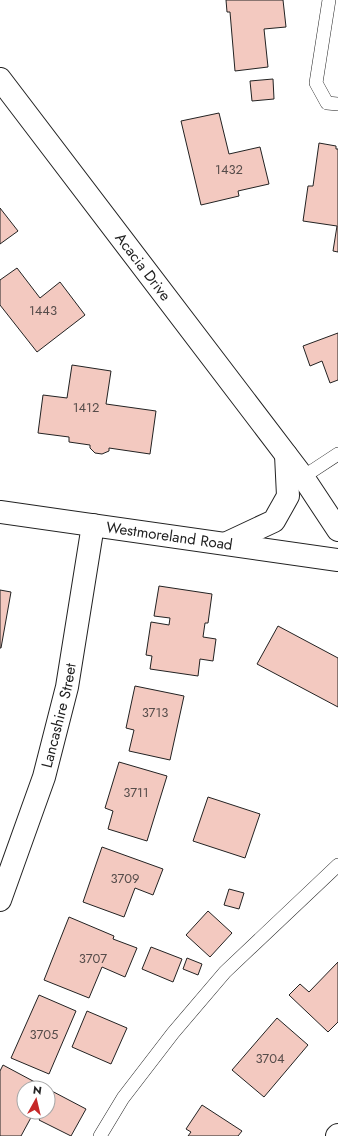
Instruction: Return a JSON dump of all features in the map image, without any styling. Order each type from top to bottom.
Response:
[{"type":"street","name":"Acacia Drive","points":[[0,79],[303,477],[338,530]]},
{"type":"street","points":[[227,543],[274,521],[288,496],[286,455]]},
{"type":"street","name":"Westmoreland Road","points":[[0,512],[227,543],[338,560]]},
{"type":"street","name":"Lancashire Street","points":[[0,900],[44,777],[67,687],[93,525]]},
{"type":"lane","points":[[329,0],[316,83],[327,103],[338,104]]},
{"type":"lane","points":[[303,477],[338,454]]},
{"type":"lane","points":[[100,1136],[127,1092],[173,1033],[225,972],[338,865]]},
{"type":"building","points":[[226,0],[283,0],[286,27],[264,29],[268,67],[235,71],[230,12],[227,12]]},
{"type":"building","points":[[273,79],[274,99],[252,101],[250,81]]},
{"type":"building","points":[[219,113],[229,154],[260,147],[269,184],[238,191],[239,196],[201,205],[181,121]]},
{"type":"building","points":[[319,143],[336,146],[336,149],[338,149],[338,252],[333,251],[337,226],[303,221],[308,186],[313,186]]},
{"type":"building","points":[[0,208],[18,231],[0,244]]},
{"type":"building","points":[[17,268],[40,298],[60,282],[85,315],[37,352],[0,305],[0,280]]},
{"type":"building","points":[[338,333],[338,380],[330,383],[322,361],[310,366],[303,346]]},
{"type":"building","points":[[72,365],[111,371],[106,404],[156,411],[150,454],[109,448],[109,451],[102,454],[95,453],[90,448],[90,445],[69,442],[69,437],[38,433],[43,395],[67,398]]},
{"type":"building","points":[[159,586],[212,594],[208,623],[205,623],[203,637],[216,639],[213,661],[200,659],[198,676],[150,669],[152,656],[146,655],[151,622],[169,625],[170,618],[154,616]]},
{"type":"building","points":[[0,590],[11,592],[1,648],[0,648]]},
{"type":"building","points":[[278,626],[338,658],[338,707],[257,664]]},
{"type":"building","points":[[135,686],[184,696],[170,760],[129,751],[134,730],[126,728]]},
{"type":"building","points":[[119,762],[167,776],[147,841],[108,829],[113,811],[105,808]]},
{"type":"building","points":[[208,797],[260,814],[245,858],[193,841]]},
{"type":"building","points":[[102,847],[163,869],[153,895],[135,888],[124,917],[83,902]]},
{"type":"building","points":[[229,889],[244,893],[239,909],[224,905]]},
{"type":"building","points":[[208,911],[232,933],[210,957],[186,935]]},
{"type":"building","points":[[69,917],[114,936],[113,939],[137,948],[125,977],[102,967],[89,998],[44,980]]},
{"type":"building","points":[[151,947],[182,959],[173,982],[142,969]]},
{"type":"building","points":[[187,958],[202,964],[198,975],[183,969]]},
{"type":"building","points":[[338,962],[338,1022],[328,1032],[289,995],[300,984],[309,992]]},
{"type":"building","points":[[39,995],[76,1011],[49,1074],[11,1058]]},
{"type":"building","points":[[87,1011],[127,1028],[111,1064],[72,1047]]},
{"type":"building","points":[[277,1018],[308,1045],[264,1097],[232,1070]]},
{"type":"building","points":[[3,1065],[31,1080],[16,1080],[16,1120],[30,1120],[21,1136],[0,1136],[0,1071]]},
{"type":"building","points":[[56,1093],[86,1109],[71,1136],[39,1120],[56,1120]]},
{"type":"building","points":[[202,1105],[242,1131],[238,1136],[188,1136],[191,1132],[186,1129]]}]
